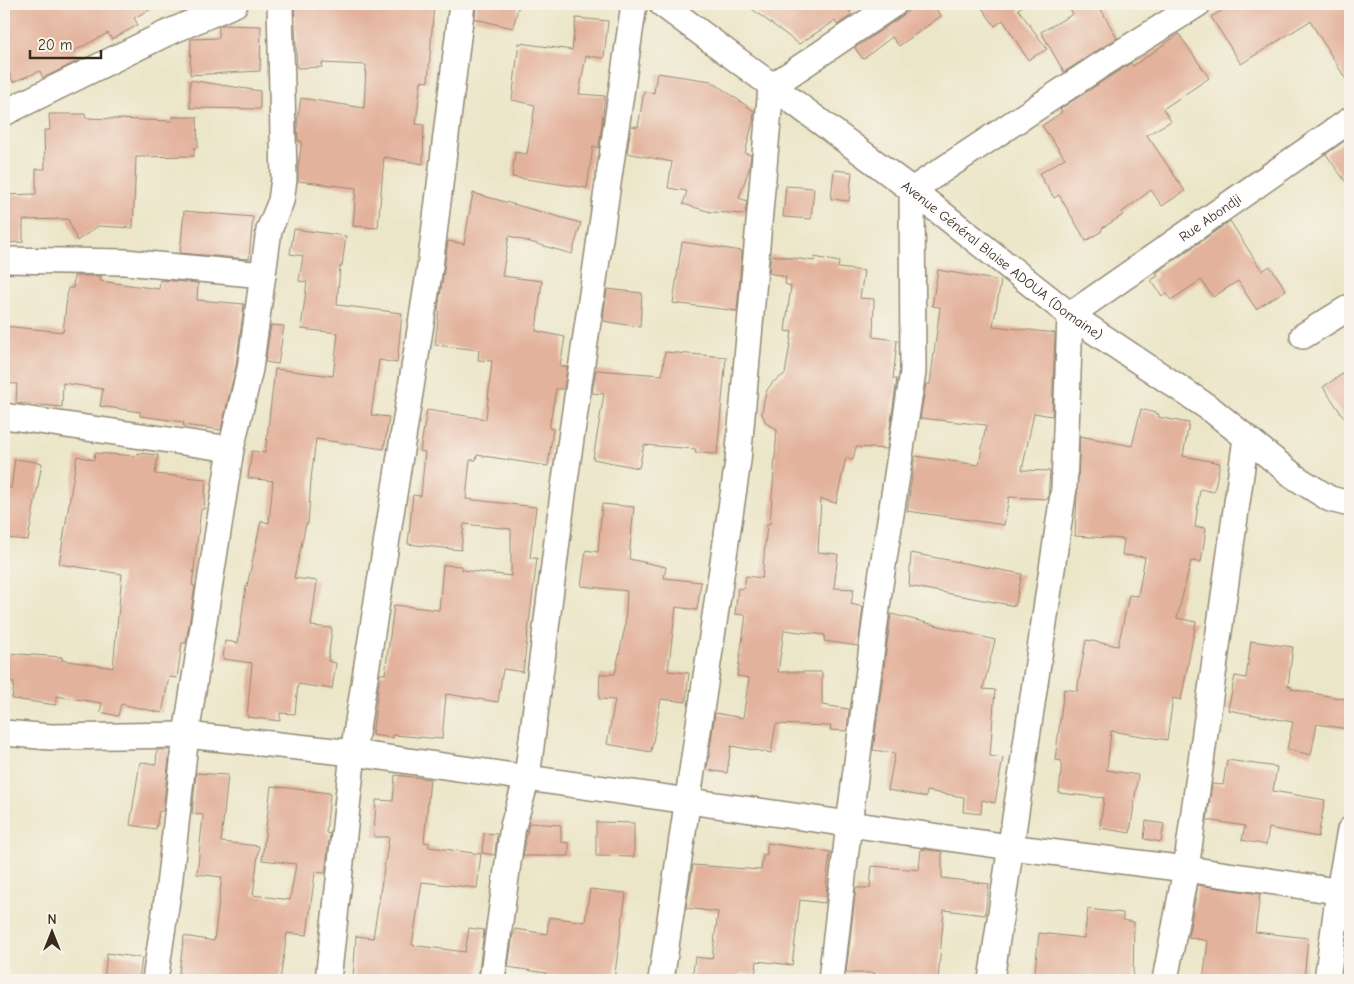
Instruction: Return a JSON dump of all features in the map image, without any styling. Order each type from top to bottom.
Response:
[{"type":"street","points":[[4,113],[165,34],[235,4]]},
{"type":"street","points":[[155,980],[169,886],[186,735],[231,449],[250,369],[269,230],[281,201],[284,179],[280,4]]},
{"type":"street","points":[[328,980],[353,753],[430,267],[462,4]]},
{"type":"street","points":[[492,980],[514,826],[527,778],[563,494],[634,4]]},
{"type":"street","name":"Avenue Général Blaise ADOUA (Domaine)","points":[[662,4],[912,190],[1070,315],[1212,410],[1295,478],[1330,499],[1350,504]]},
{"type":"street","points":[[661,980],[738,461],[772,87],[894,4]]},
{"type":"street","points":[[831,980],[880,585],[913,372],[912,190],[1098,67],[1198,4]]},
{"type":"street","name":"Rue Abondji","points":[[1070,315],[1350,120]]},
{"type":"street","points":[[4,260],[125,262],[263,275]]},
{"type":"street","points":[[1303,336],[1350,307]]},
{"type":"street","points":[[991,980],[1064,488],[1070,315]]},
{"type":"street","points":[[4,416],[231,449]]},
{"type":"street","points":[[1164,980],[1186,869],[1246,438]]},
{"type":"street","points":[[4,732],[51,737],[186,735],[353,753],[1010,847],[1186,869],[1344,892]]},
{"type":"street","points":[[1327,980],[1344,892],[1350,830]]},
{"type":"building","points":[[4,4],[160,4],[134,18],[138,25],[112,39],[108,33],[74,51],[78,61],[43,78],[40,71],[13,82],[4,60]]},
{"type":"building","points":[[294,4],[337,7],[337,4],[434,4],[428,82],[421,81],[416,124],[424,125],[423,164],[384,157],[378,228],[353,226],[356,188],[298,181],[302,141],[298,141],[297,123],[301,98],[364,108],[366,65],[322,63],[322,67],[297,68]]},
{"type":"building","points":[[476,4],[519,4],[513,28],[475,19]]},
{"type":"building","points":[[745,4],[863,4],[849,12],[852,15],[837,25],[835,21],[799,44]]},
{"type":"building","points":[[916,4],[932,4],[941,16],[899,46],[892,37],[863,59],[855,48],[902,16]]},
{"type":"building","points":[[979,4],[1026,4],[1018,9],[1047,49],[1028,60],[1003,20],[995,26]]},
{"type":"building","points":[[1066,4],[1098,4],[1117,38],[1064,72],[1041,32],[1073,14]]},
{"type":"building","points":[[1233,4],[1350,4],[1350,86],[1310,21],[1241,64],[1211,17]]},
{"type":"building","points":[[576,18],[608,21],[604,58],[586,56],[579,94],[605,96],[599,148],[593,146],[587,188],[512,177],[515,152],[527,154],[535,105],[512,100],[519,43],[572,50]]},
{"type":"building","points":[[219,26],[261,26],[260,71],[190,75],[191,39],[219,38]]},
{"type":"building","points":[[1179,34],[1209,78],[1163,109],[1171,121],[1147,135],[1185,191],[1162,206],[1151,190],[1121,213],[1123,215],[1086,241],[1059,195],[1054,198],[1039,174],[1065,158],[1042,126],[1062,112],[1060,109],[1131,63],[1133,66]]},
{"type":"building","points":[[657,73],[711,81],[754,111],[745,153],[751,155],[749,169],[739,198],[747,201],[745,214],[711,212],[683,204],[687,191],[668,188],[672,162],[627,153],[631,126],[638,127],[644,91],[654,93]]},
{"type":"building","points":[[190,80],[260,91],[260,109],[190,108]]},
{"type":"building","points":[[49,114],[85,114],[86,118],[172,121],[172,117],[197,117],[198,147],[194,148],[194,156],[136,157],[133,228],[98,226],[77,241],[68,219],[23,220],[23,242],[4,243],[4,195],[36,194],[36,169],[45,169],[44,130],[50,130]]},
{"type":"building","points":[[1350,137],[1350,188],[1326,154]]},
{"type":"building","points":[[834,170],[852,172],[849,201],[831,199]]},
{"type":"building","points":[[786,186],[814,188],[811,219],[783,217]]},
{"type":"building","points":[[473,193],[581,223],[572,254],[509,236],[502,276],[542,281],[536,331],[565,337],[560,366],[567,367],[564,389],[556,389],[549,428],[553,429],[548,466],[477,455],[476,460],[470,460],[466,499],[536,507],[530,558],[537,558],[523,672],[503,669],[498,702],[446,694],[442,739],[393,735],[393,738],[372,735],[380,674],[385,674],[394,605],[439,610],[443,565],[462,566],[462,570],[511,576],[511,529],[464,524],[461,550],[408,544],[413,495],[421,496],[425,452],[420,451],[427,410],[486,419],[492,361],[478,360],[479,350],[435,345],[448,241],[464,244]]},
{"type":"building","points":[[184,211],[253,217],[249,259],[180,253]]},
{"type":"building","points":[[1230,221],[1262,271],[1270,266],[1286,290],[1256,309],[1238,281],[1213,297],[1201,280],[1171,300],[1166,293],[1162,296],[1151,280],[1158,276],[1156,273]]},
{"type":"building","points":[[294,229],[346,236],[342,266],[340,266],[337,305],[402,313],[397,363],[379,360],[371,415],[389,417],[384,449],[316,439],[308,524],[306,524],[294,578],[317,581],[311,626],[332,628],[328,661],[336,663],[332,689],[298,684],[295,714],[280,713],[280,721],[247,717],[252,663],[223,659],[225,641],[238,643],[246,586],[261,521],[269,523],[273,481],[248,478],[252,451],[265,453],[275,369],[333,376],[338,333],[301,329],[307,282],[299,281],[303,256],[290,254]]},
{"type":"building","points":[[682,242],[742,251],[737,311],[673,303]]},
{"type":"building","points":[[771,255],[814,261],[815,257],[839,262],[838,268],[864,271],[860,298],[874,299],[873,337],[897,340],[893,379],[897,379],[887,449],[856,447],[853,460],[846,458],[836,503],[821,499],[818,552],[838,554],[834,588],[854,589],[851,604],[863,607],[858,646],[824,641],[825,635],[784,630],[778,672],[822,672],[822,705],[849,709],[847,731],[830,730],[831,726],[776,724],[771,753],[731,746],[727,773],[707,770],[715,713],[743,718],[749,678],[737,676],[746,615],[735,614],[738,588],[744,589],[746,576],[762,578],[767,524],[770,524],[777,430],[766,423],[762,414],[767,390],[773,382],[785,374],[792,332],[785,331],[791,286],[785,284],[786,277],[769,273]]},
{"type":"building","points":[[938,270],[1001,281],[993,326],[1055,333],[1052,416],[1034,413],[1022,470],[1050,471],[1048,499],[1009,497],[1004,525],[907,511],[915,456],[979,465],[986,425],[920,418],[926,384],[930,384],[940,307],[932,306]]},
{"type":"building","points":[[74,276],[101,276],[100,281],[159,289],[160,280],[198,283],[197,300],[244,304],[236,366],[221,430],[183,425],[184,422],[140,416],[140,412],[100,406],[103,389],[63,383],[62,407],[16,403],[17,384],[4,383],[4,326],[63,332],[68,288],[73,288]]},
{"type":"building","points":[[607,289],[642,293],[640,327],[603,321]]},
{"type":"building","points":[[271,325],[284,326],[278,364],[265,362]]},
{"type":"building","points":[[665,352],[726,357],[717,454],[695,453],[696,449],[644,445],[639,468],[593,459],[604,394],[592,393],[596,370],[662,375]]},
{"type":"building","points":[[1350,369],[1350,426],[1323,387]]},
{"type":"building","points":[[1141,409],[1159,414],[1158,417],[1189,423],[1183,456],[1220,463],[1214,492],[1200,489],[1195,527],[1206,528],[1201,562],[1191,561],[1177,618],[1196,622],[1181,700],[1173,698],[1167,740],[1111,731],[1107,770],[1138,775],[1130,833],[1100,828],[1104,798],[1059,793],[1062,761],[1055,760],[1064,689],[1077,691],[1086,640],[1118,646],[1129,595],[1138,596],[1145,557],[1122,555],[1124,539],[1075,536],[1080,436],[1132,446]]},
{"type":"building","points":[[95,453],[138,456],[138,453],[158,455],[155,474],[206,479],[204,509],[201,509],[192,585],[195,586],[186,643],[182,643],[177,678],[169,677],[162,713],[121,704],[118,716],[100,712],[102,703],[56,696],[56,705],[12,699],[14,683],[4,681],[4,653],[62,657],[62,660],[113,668],[122,574],[59,564],[77,456],[94,460]]},
{"type":"building","points":[[15,459],[42,463],[28,540],[4,538],[4,487],[11,488]]},
{"type":"building","points":[[602,504],[634,507],[629,559],[666,567],[664,578],[701,582],[697,610],[676,607],[668,671],[689,673],[686,702],[661,699],[651,752],[607,744],[615,700],[599,699],[600,674],[615,674],[625,627],[627,591],[581,586],[586,550],[598,552]]},
{"type":"building","points":[[911,553],[1022,574],[1015,606],[909,586]]},
{"type":"building","points":[[891,614],[995,640],[983,689],[995,690],[990,756],[1003,758],[995,803],[982,800],[981,814],[963,812],[964,797],[927,791],[926,797],[888,790],[895,753],[873,750]]},
{"type":"building","points":[[1251,641],[1293,647],[1288,686],[1292,687],[1291,689],[1350,700],[1347,729],[1317,724],[1311,755],[1287,749],[1293,722],[1228,710],[1235,676],[1246,678]]},
{"type":"building","points":[[157,750],[170,750],[163,811],[159,811],[156,829],[130,825],[140,762],[156,764]]},
{"type":"building","points":[[1227,760],[1277,767],[1273,791],[1325,800],[1318,837],[1269,828],[1266,845],[1242,840],[1245,826],[1207,820],[1212,784],[1223,785]]},
{"type":"building","points":[[196,773],[228,775],[221,842],[259,846],[253,895],[290,900],[296,864],[262,860],[271,786],[330,793],[326,833],[330,834],[325,873],[315,872],[307,935],[287,933],[280,980],[178,980],[184,936],[214,941],[222,877],[197,874],[203,815],[192,814]]},
{"type":"building","points":[[395,775],[430,779],[424,842],[429,843],[429,847],[481,854],[477,888],[422,882],[412,945],[465,952],[469,928],[484,930],[478,980],[353,980],[356,936],[373,938],[389,837],[374,837],[376,800],[393,801]]},
{"type":"building","points":[[1146,821],[1164,824],[1161,842],[1144,839]]},
{"type":"building","points":[[596,822],[634,823],[634,857],[596,856]]},
{"type":"building","points":[[529,823],[561,825],[561,842],[569,843],[569,856],[523,856]]},
{"type":"building","points":[[484,833],[497,834],[495,855],[482,853]]},
{"type":"building","points":[[767,843],[830,852],[825,903],[800,900],[792,965],[757,961],[755,975],[740,973],[739,980],[692,980],[695,957],[712,959],[718,912],[686,908],[693,865],[761,870],[763,854],[767,855]]},
{"type":"building","points":[[921,849],[942,852],[942,878],[989,884],[985,915],[944,910],[938,980],[908,980],[908,977],[875,976],[875,973],[846,973],[856,888],[870,888],[872,866],[919,870]]},
{"type":"building","points":[[1198,885],[1260,894],[1255,932],[1308,938],[1304,980],[1203,980],[1208,941],[1188,937]]},
{"type":"building","points":[[590,889],[626,893],[614,980],[545,980],[546,973],[508,967],[515,929],[547,934],[549,917],[585,922]]},
{"type":"building","points":[[1088,909],[1123,913],[1123,920],[1134,922],[1133,980],[1034,980],[1039,933],[1084,938]]},
{"type":"building","points":[[107,953],[142,958],[139,980],[104,980]]}]
